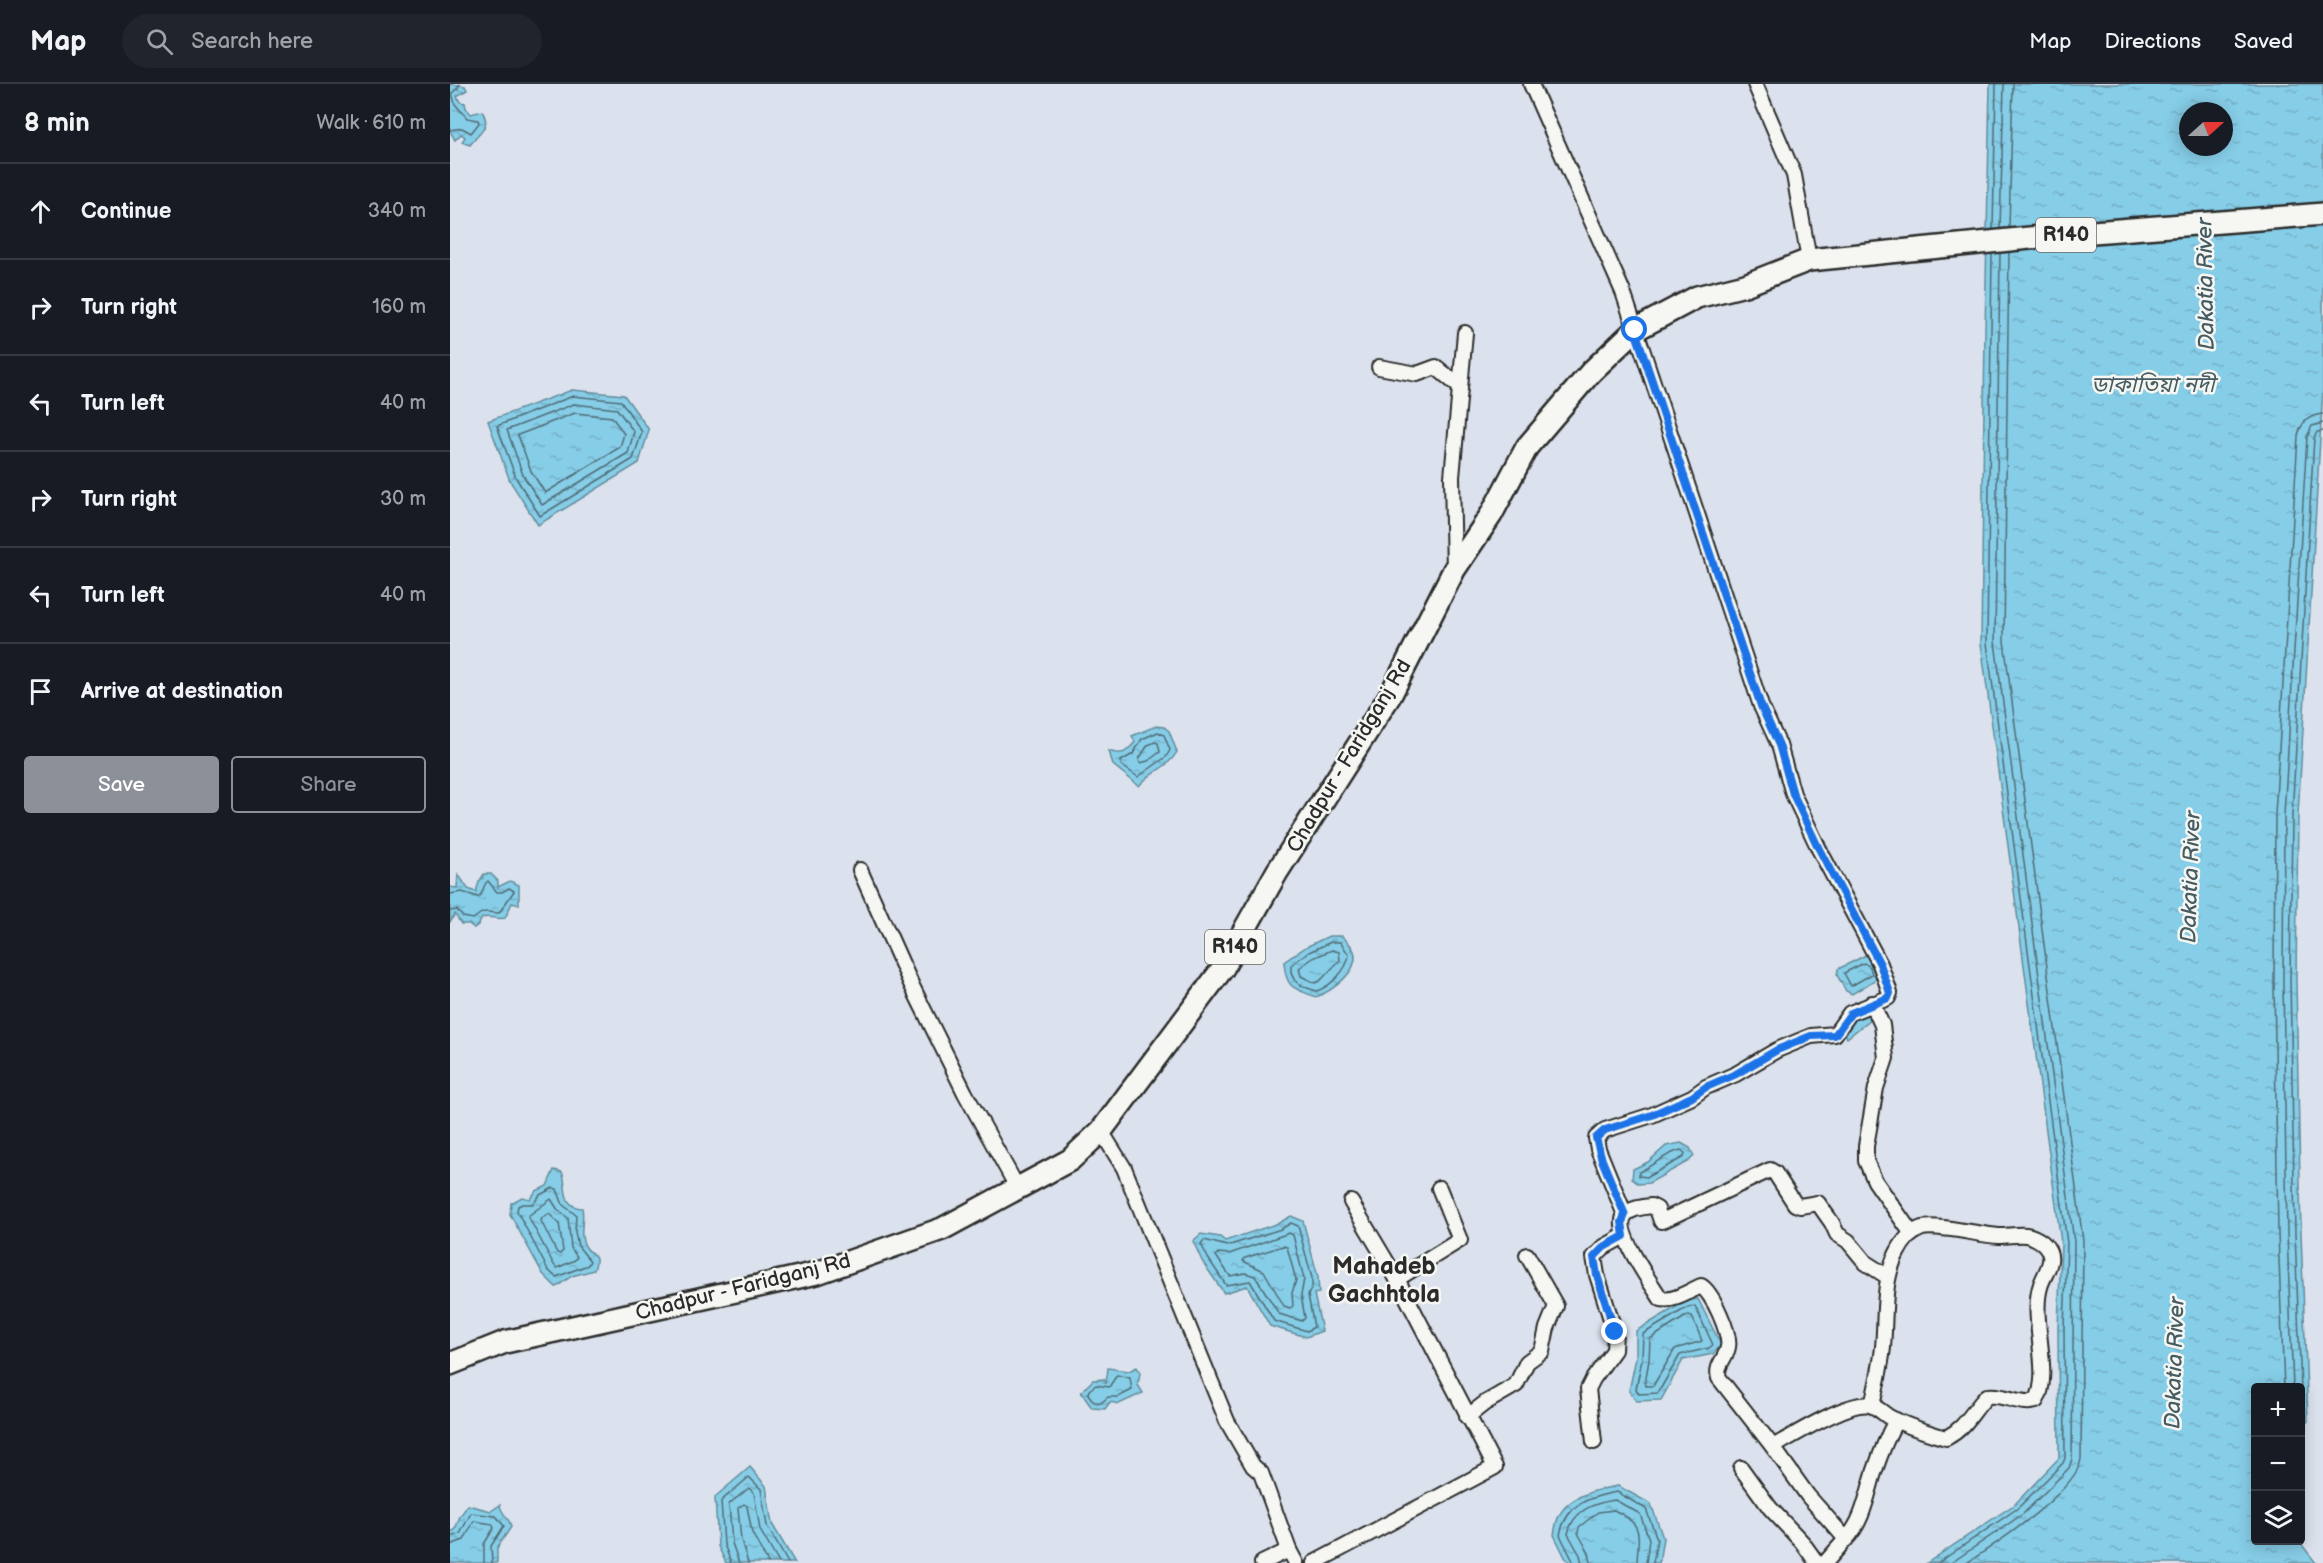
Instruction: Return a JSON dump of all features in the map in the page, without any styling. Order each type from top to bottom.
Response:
[{"type":"main road","name":"Chadpur - Faridganj Rd","points":[[450,1364],[505,1342],[817,1273],[942,1229],[1070,1160],[1101,1131],[1223,968],[1277,872],[1391,694],[1454,570],[1491,515],[1527,447],[1591,372],[1635,330],[1697,297],[1745,285],[1809,260],[2092,232],[2323,214]]},
{"type":"street","points":[[1755,84],[1794,175],[1809,260]]},
{"type":"street","points":[[1538,86],[1623,292],[1761,706],[1779,745],[1793,794],[1819,849],[1880,964],[1890,993],[1888,998],[1851,1013],[1835,1035],[1811,1036],[1786,1046],[1674,1106],[1628,1124],[1605,1130],[1596,1138],[1598,1149],[1625,1215]]},
{"type":"street","points":[[1454,570],[1452,477],[1465,333]]},
{"type":"street","points":[[1379,367],[1417,374],[1436,367],[1460,387]]},
{"type":"street","points":[[860,870],[916,995],[965,1093],[1017,1187]]},
{"type":"street","points":[[1872,1003],[1882,1025],[1886,1058],[1876,1088],[1866,1146],[1866,1161],[1875,1181],[1912,1233]]},
{"type":"street","points":[[1101,1131],[1124,1168],[1227,1421],[1253,1466],[1261,1473],[1289,1550],[1296,1563]]},
{"type":"street","points":[[1846,1539],[1808,1496],[1719,1378],[1718,1366],[1725,1357],[1729,1344],[1707,1289],[1701,1286],[1674,1298],[1661,1299],[1624,1236],[1622,1222],[1625,1215],[1640,1208],[1652,1206],[1657,1209],[1660,1221],[1664,1220],[1770,1170],[1775,1173],[1795,1204],[1800,1206],[1818,1203],[1837,1234],[1848,1241],[1866,1263],[1888,1277]]},
{"type":"street","points":[[1397,1279],[1460,1240],[1439,1188]]},
{"type":"street","points":[[1314,1563],[1495,1467],[1397,1279],[1352,1202]]},
{"type":"street","points":[[1773,1447],[1859,1404],[1872,1406],[1910,1427],[1946,1437],[1967,1424],[1977,1405],[1987,1396],[2007,1397],[2028,1403],[2036,1401],[2041,1394],[2042,1366],[2037,1305],[2041,1283],[2050,1264],[2044,1244],[2025,1235],[1973,1234],[1936,1227],[1923,1228],[1912,1233],[1895,1256],[1888,1277],[1882,1349],[1872,1406]]},
{"type":"street","points":[[1594,1442],[1588,1389],[1614,1350],[1615,1332],[1597,1275],[1594,1257],[1604,1247],[1624,1236]]},
{"type":"street","points":[[1467,1417],[1516,1385],[1527,1362],[1542,1351],[1544,1346],[1547,1328],[1556,1306],[1527,1255]]},
{"type":"street","points":[[1825,1563],[1853,1531],[1867,1501],[1885,1443],[1896,1420]]},
{"type":"street","points":[[1741,1468],[1770,1508],[1802,1542],[1817,1563]]},
{"type":"street","points":[[1262,1563],[1289,1550]]},
{"type":"water","points":[[450,84],[465,86],[467,90],[457,96],[460,102],[465,103],[471,114],[482,111],[485,117],[484,129],[470,145],[462,142],[465,137],[461,134],[455,140],[450,131]]},
{"type":"water","name":"ডাকাতিয়া নদী","points":[[1990,84],[2323,84],[2323,388],[2298,815],[2296,980],[2301,1233],[2308,1421],[2305,1425],[2305,1383],[2251,1383],[2251,1545],[2302,1545],[2316,1563],[1927,1563],[2015,1504],[2059,1458],[2058,1329],[2061,1243],[1981,643]]},
{"type":"water","points":[[572,390],[624,395],[649,430],[639,463],[538,525],[510,481],[488,421]]},
{"type":"water","points":[[1156,726],[1164,727],[1169,731],[1177,752],[1169,762],[1139,786],[1113,765],[1109,751],[1117,753],[1129,749],[1135,742],[1132,736]]},
{"type":"water","points":[[458,874],[468,889],[476,892],[484,874],[491,874],[498,881],[498,887],[510,881],[519,885],[519,905],[512,903],[505,918],[482,918],[474,928],[469,924],[461,924],[455,914],[450,922],[450,887],[457,888]]},
{"type":"water","points":[[1329,936],[1342,936],[1346,940],[1354,950],[1354,963],[1347,976],[1316,997],[1302,992],[1289,983],[1284,962],[1306,947]]},
{"type":"water","points":[[1866,955],[1875,963],[1880,973],[1878,978],[1852,994],[1846,991],[1837,975],[1838,969]]},
{"type":"water","points":[[1865,1013],[1871,1019],[1847,1038],[1843,1027],[1854,1014]]},
{"type":"water","points":[[1681,1143],[1690,1148],[1694,1156],[1689,1161],[1649,1183],[1639,1184],[1632,1179],[1633,1169],[1648,1162],[1666,1146]]},
{"type":"water","points":[[554,1170],[562,1172],[570,1204],[582,1208],[583,1241],[596,1257],[594,1270],[572,1276],[556,1287],[543,1274],[510,1214],[511,1203],[522,1197],[530,1199],[536,1191],[547,1186]]},
{"type":"water","points":[[1291,1216],[1303,1221],[1318,1277],[1319,1293],[1314,1294],[1322,1331],[1306,1337],[1270,1326],[1247,1286],[1224,1293],[1202,1261],[1193,1241],[1201,1234],[1220,1237],[1225,1241],[1279,1223]]},
{"type":"water","points":[[1698,1299],[1721,1345],[1713,1354],[1683,1360],[1661,1400],[1636,1401],[1629,1391],[1636,1358],[1636,1331],[1686,1301]]},
{"type":"water","points":[[1137,1367],[1140,1373],[1138,1385],[1143,1393],[1119,1404],[1110,1402],[1105,1409],[1092,1408],[1081,1392],[1093,1380],[1104,1379],[1106,1384],[1108,1368],[1129,1371]]},
{"type":"water","points":[[750,1467],[766,1486],[772,1524],[795,1563],[726,1563],[718,1546],[715,1497]]},
{"type":"water","points":[[1618,1486],[1651,1504],[1663,1538],[1659,1563],[1570,1563],[1554,1535],[1559,1516],[1577,1498],[1594,1491]]},
{"type":"water","points":[[468,1505],[491,1511],[500,1505],[509,1521],[511,1527],[497,1548],[497,1563],[450,1563],[450,1532],[455,1530],[460,1516]]},
{"type":"district","name":"Mahadeb Gachhtola","points":[[1384,1280]]},
{"type":"route","points":[[1615,1332],[1597,1275],[1594,1257],[1604,1247],[1624,1236],[1622,1222],[1625,1215],[1611,1184],[1596,1138],[1605,1130],[1628,1124],[1674,1106],[1777,1050],[1811,1036],[1835,1035],[1845,1018],[1851,1013],[1888,998],[1890,993],[1880,964],[1819,849],[1793,794],[1779,745],[1761,706],[1635,330]]},
{"type":"water label","name":"Dakatia River","points":[[2206,284]]},
{"type":"water label","name":"Dakatia River","points":[[2191,877]]},
{"type":"water label","name":"Dakatia River","points":[[2175,1363]]}]
